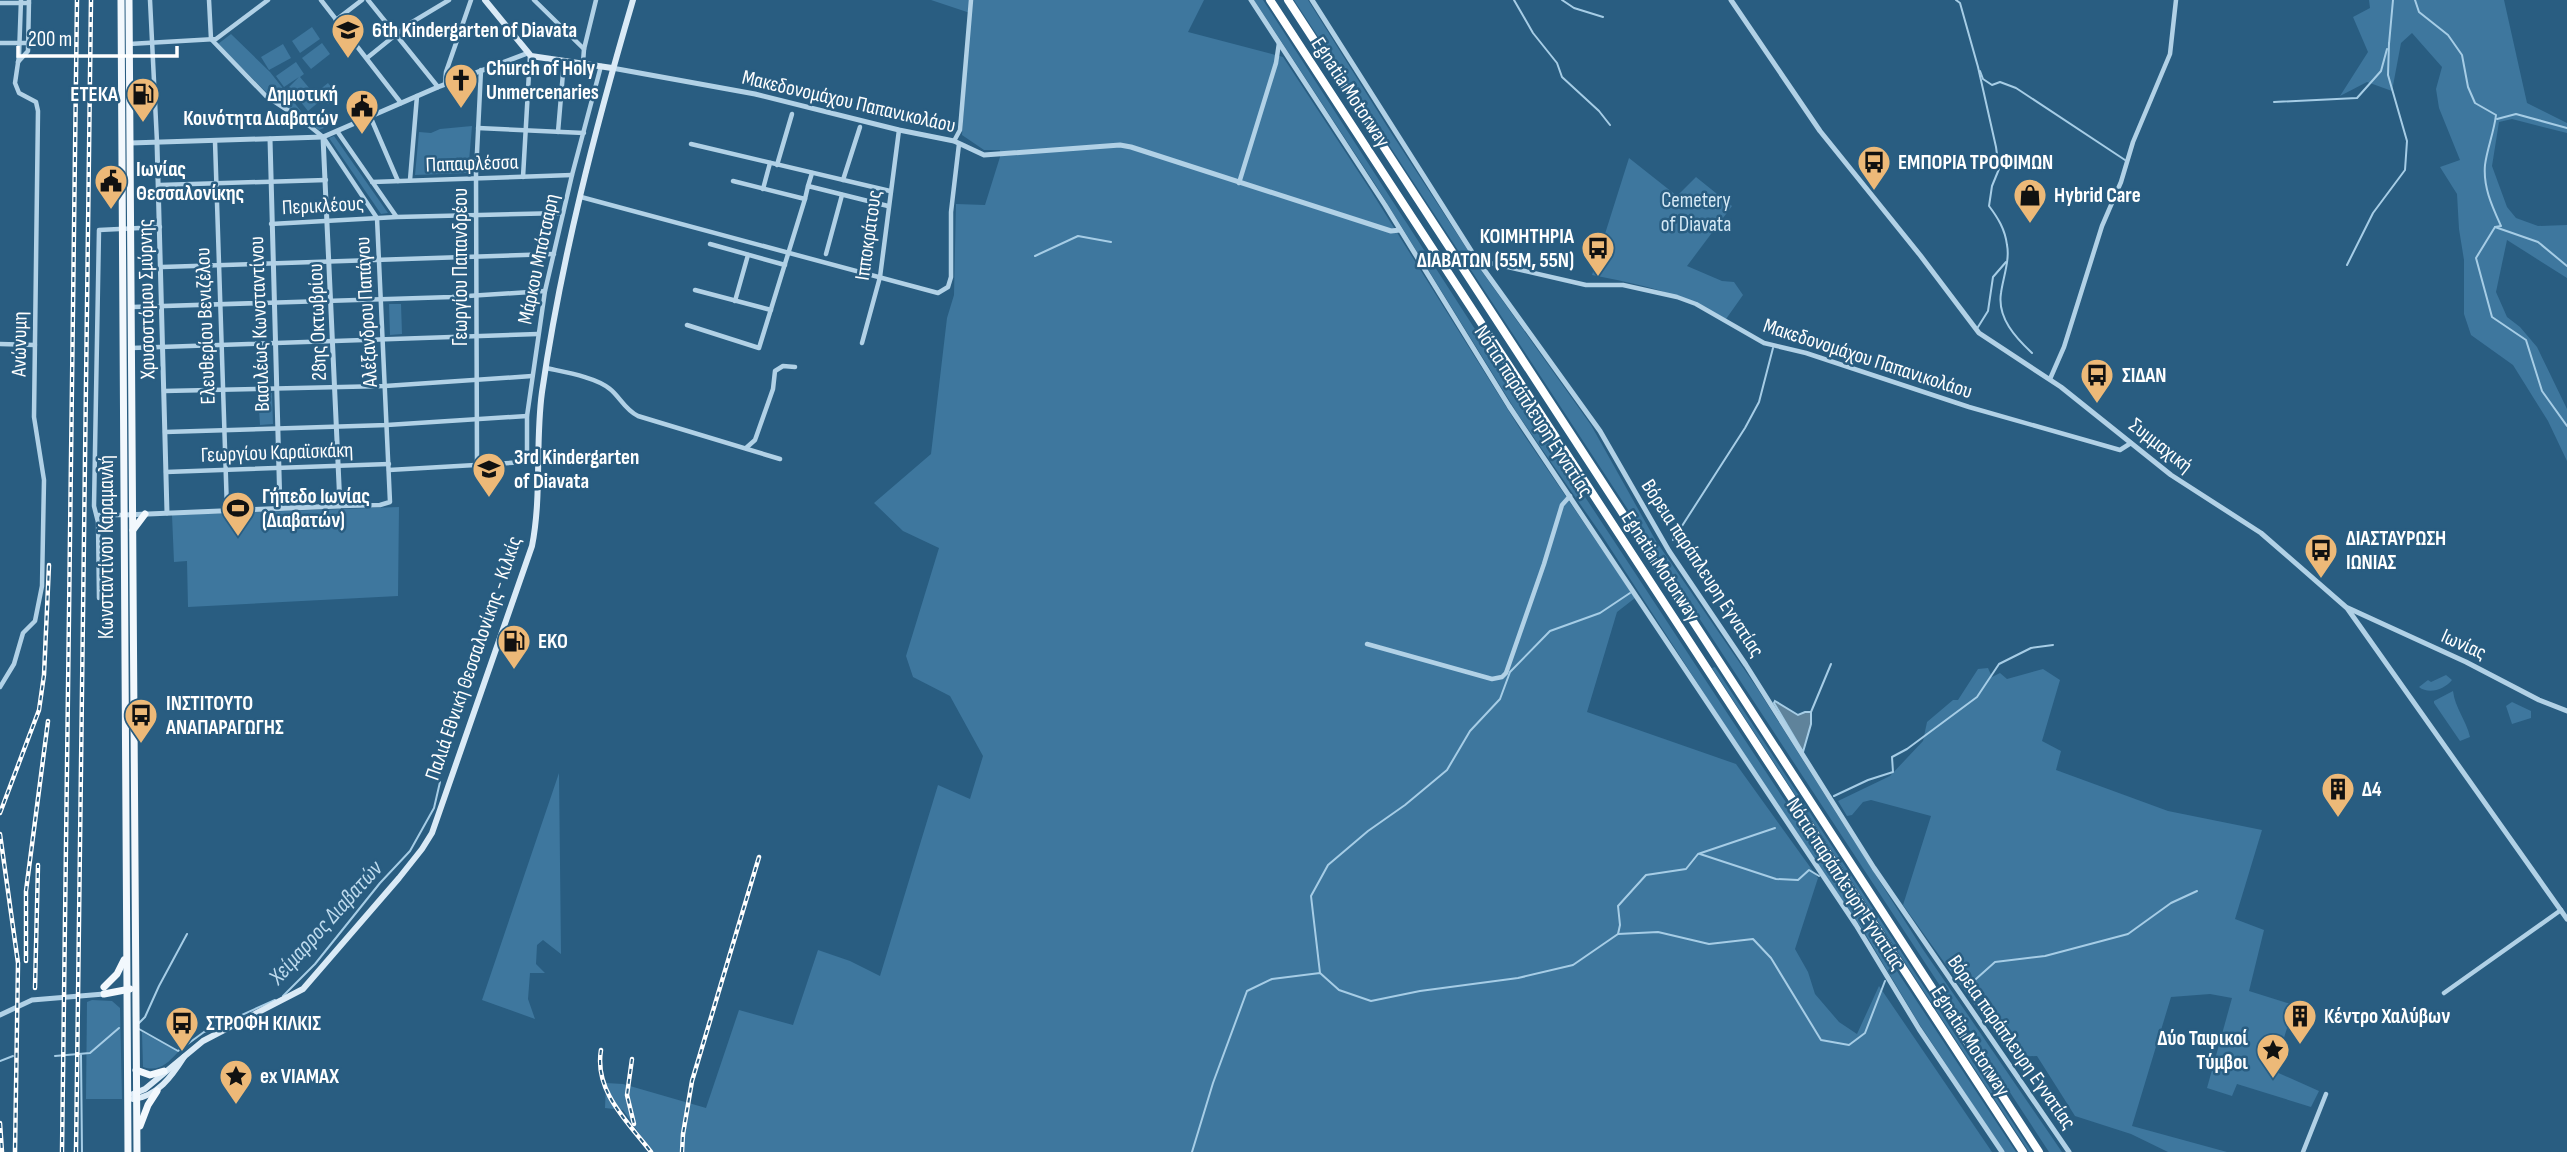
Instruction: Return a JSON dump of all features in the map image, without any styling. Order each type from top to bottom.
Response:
[{"type":"highway","name":"Egnatia Motorway","points":[[1270,0],[2023,1152]]},
{"type":"highway","name":"Egnatia Motorway","points":[[1288,0],[2039,1152]]},
{"type":"main road","name":"Κωνσταντίνου Καραμανλή","points":[[121,0],[127,229],[128,1152]]},
{"type":"main road","name":"Κωνσταντίνου Καραμανλή","points":[[129,0],[130,144],[127,229],[131,348],[128,514],[133,530],[138,1152]]},
{"type":"main road","points":[[485,0],[529,54],[607,66]]},
{"type":"main road","name":"Παλιά Εθνική Θεσσαλονίκης - Κιλκίς","points":[[136,1096],[208,1038],[303,989],[422,849],[432,833],[531,546],[536,521],[540,412],[558,290],[581,197],[607,66],[633,0]]},
{"type":"main road","points":[[133,530],[145,514]]},
{"type":"main road","points":[[104,991],[117,974],[126,953]]},
{"type":"main road","points":[[104,991],[136,986]]},
{"type":"main road","points":[[104,991],[118,998],[127,1009]]},
{"type":"main road","name":"Παλιά Εθνική Θεσσαλονίκης - Κιλκίς","points":[[157,1091],[187,1053]]},
{"type":"main road","points":[[136,1070],[150,1075],[164,1071]]},
{"type":"main road","points":[[127,1096],[157,1091]]},
{"type":"main road","points":[[137,1137],[146,1109],[157,1091]]},
{"type":"street","name":"Χρυσοστόμου Σμύρνης","points":[[150,0],[160,185],[167,513]]},
{"type":"street","points":[[209,0],[211,38]]},
{"type":"street","points":[[257,0],[259,7]]},
{"type":"street","points":[[129,44],[216,39],[268,0]]},
{"type":"street","points":[[321,0],[401,103]]},
{"type":"street","points":[[336,20],[362,0]]},
{"type":"street","points":[[368,0],[442,85]]},
{"type":"street","points":[[367,58],[396,34],[449,0]]},
{"type":"street","points":[[442,85],[471,0]]},
{"type":"street","points":[[534,0],[584,49]]},
{"type":"street","points":[[588,0],[595,6]]},
{"type":"street","points":[[583,64],[596,0]]},
{"type":"street","points":[[581,197],[938,293],[948,287],[951,277],[951,212],[956,142],[960,130],[971,0]]},
{"type":"street","name":"Νότια παράπλευρη Εγνατίας","points":[[1251,0],[1400,230],[1509,406],[1856,925],[1919,1029],[2002,1152]]},
{"type":"street","name":"Βόρεια παράπλευρη Εγνατίας","points":[[1312,0],[1477,260],[1600,430],[1662,539],[1753,676],[1854,839],[2069,1152]]},
{"type":"street","name":"Συμμαχική","points":[[1731,0],[1819,131],[1914,246],[1970,323],[1989,341],[2050,379],[2171,475],[2261,533],[2347,608],[2567,919]]},
{"type":"street","points":[[2050,379],[2064,347],[2102,226],[2121,182],[2140,124],[2170,54],[2176,0]]},
{"type":"street","name":"Ανώνυμη","points":[[0,687],[14,664],[23,633],[36,621],[42,586],[44,480],[34,417],[38,111],[32,98],[17,89],[15,83],[19,62],[21,1]]},
{"type":"street","points":[[0,2],[29,1],[28,43],[25,57],[19,62]]},
{"type":"street","name":"Αλέξανδρου Παπάγου","points":[[211,38],[266,96],[302,118],[323,137],[377,218],[390,502],[385,505],[340,506]]},
{"type":"street","points":[[0,43],[28,43]]},
{"type":"street","points":[[1238,183],[1276,63],[1279,43]]},
{"type":"street","points":[[130,144],[323,137],[442,85],[529,54],[523,177]]},
{"type":"street","points":[[558,132],[564,61]]},
{"type":"street","name":"Μακεδονομάχου Παπανικολάου","points":[[607,66],[755,94],[956,142],[984,155],[1120,145],[1143,150],[1391,231],[1400,230]]},
{"type":"street","name":"Μάρκου Μπότσαρη","points":[[527,461],[527,416],[545,291],[572,175],[607,66]]},
{"type":"street","name":"Γεωργίου Παπανδρέου","points":[[477,465],[475,178],[481,70]]},
{"type":"street","points":[[410,180],[417,96]]},
{"type":"street","points":[[777,164],[792,114]]},
{"type":"street","points":[[370,116],[398,181]]},
{"type":"street","points":[[478,128],[584,133]]},
{"type":"street","points":[[843,180],[860,128]]},
{"type":"street","name":"Ιπποκράτους","points":[[862,343],[880,277],[899,130]]},
{"type":"street","points":[[337,131],[397,217]]},
{"type":"street","name":"28ης Οκτωβρίου","points":[[323,137],[340,506]]},
{"type":"street","name":"Βασιλέως Κωνσταντίνου","points":[[270,139],[280,508]]},
{"type":"street","name":"Ελευθερίου Βενιζέλου","points":[[215,141],[227,510]]},
{"type":"street","points":[[691,144],[890,191]]},
{"type":"street","points":[[763,189],[770,163]]},
{"type":"street","points":[[687,325],[759,348],[812,173]]},
{"type":"street","name":"Παπαφλέσσα","points":[[372,182],[572,175]]},
{"type":"street","points":[[160,185],[326,180]]},
{"type":"street","points":[[733,181],[805,199]]},
{"type":"street","points":[[808,186],[888,206]]},
{"type":"street","points":[[826,254],[842,195]]},
{"type":"street","name":"Περικλέους","points":[[271,224],[397,217],[563,213]]},
{"type":"street","points":[[99,598],[94,506],[99,230],[161,227]]},
{"type":"street","points":[[710,244],[785,265]]},
{"type":"street","points":[[162,267],[554,254]]},
{"type":"street","points":[[735,301],[748,255]]},
{"type":"street","name":"Μακεδονομάχου Παπανικολάου","points":[[1477,260],[1586,285],[1623,285],[1677,297],[1696,304],[1763,343],[1806,353],[1969,407],[2120,450],[2131,443]]},
{"type":"street","points":[[695,290],[771,310]]},
{"type":"street","points":[[131,307],[476,296],[545,291]]},
{"type":"street","points":[[131,348],[538,334]]},
{"type":"street","points":[[0,344],[35,345]]},
{"type":"street","points":[[746,449],[755,440],[773,389],[775,371],[783,366],[796,367]]},
{"type":"street","points":[[546,368],[572,373],[608,387],[638,416],[780,459]]},
{"type":"street","points":[[164,391],[385,386],[532,376]]},
{"type":"street","points":[[165,432],[387,425],[527,416]]},
{"type":"street","name":"Γεωργίου Καραϊσκάκη","points":[[166,472],[338,465],[477,465],[527,461]]},
{"type":"street","points":[[1367,644],[1492,679],[1502,677],[1506,673],[1540,576],[1562,505],[1570,496]]},
{"type":"street","points":[[96,515],[340,506]]},
{"type":"street","name":"Ιωνίας","points":[[2347,608],[2567,711]]},
{"type":"street","points":[[2355,622],[2363,615]]},
{"type":"street","points":[[2444,993],[2561,910]]},
{"type":"street","points":[[0,1015],[32,1000],[104,991]]},
{"type":"street","points":[[2303,1152],[2326,1094]]},
{"type":"green space","points":[[931,0],[1204,0],[1188,32],[1283,57],[1371,191],[1520,429],[1635,598],[1617,612],[1587,712],[1736,764],[1818,878],[1795,949],[1808,972],[1815,994],[1839,1022],[1857,1034],[1879,986],[1992,1152],[652,1152],[623,1110],[605,1108],[606,1083],[623,1084],[706,1108],[739,1010],[793,1025],[818,950],[850,961],[880,976],[938,785],[970,799],[983,756],[950,696],[913,677],[906,656],[939,548],[903,531],[874,503],[931,454],[947,318],[954,295],[956,204],[985,205],[1000,157],[1000,150],[984,150],[962,135],[970,13]]},
{"type":"green space","points":[[1254,0],[1263,0],[1491,354],[2016,1152],[2004,1152],[1918,1022],[1863,930],[1784,817],[1603,537],[1519,416],[1375,184]]},
{"type":"green space","points":[[1294,0],[1308,0],[1478,266],[1591,425],[1656,541],[1757,688],[1922,948],[2062,1152],[2049,1152]]},
{"type":"green space","points":[[2369,0],[2504,0],[2527,103],[2567,123],[2567,133],[2512,119],[2499,122],[2492,166],[2507,207],[2516,218],[2538,226],[2567,225],[2567,278],[2507,240],[2496,292],[2507,317],[2520,327],[2537,347],[2567,409],[2567,461],[2548,421],[2513,365],[2471,335],[2464,314],[2464,260],[2457,194],[2440,167],[2460,160],[2439,108],[2436,89],[2442,67],[2412,33],[2401,43],[2392,91],[2367,82],[2340,96],[2368,52],[2353,17],[2370,8]]},
{"type":"green space","points":[[312,27],[320,39],[300,53],[292,41]]},
{"type":"green space","points":[[231,34],[270,72],[304,115],[311,111],[324,128],[319,130],[268,94],[218,44]]},
{"type":"green space","points":[[322,43],[330,54],[311,69],[302,58]]},
{"type":"green space","points":[[283,44],[291,58],[269,70],[261,57]]},
{"type":"green space","points":[[296,62],[304,74],[300,77],[320,101],[308,111],[289,87],[299,77],[284,87],[276,76]]},
{"type":"green space","points":[[328,83],[338,96],[328,104],[318,91]]},
{"type":"green space","points":[[472,126],[468,173],[415,175],[419,132],[431,133],[440,129]]},
{"type":"green space","points":[[334,136],[388,213],[381,214],[329,138]]},
{"type":"green space","name":"Cemetery of Diavata","points":[[1629,158],[1677,196],[1696,177],[1732,206],[1687,266],[1722,281],[1734,282],[1743,295],[1726,319],[1678,296],[1592,275]]},
{"type":"green space","points":[[389,304],[401,304],[402,334],[390,335]]},
{"type":"green space","points":[[258,393],[272,393],[273,424],[260,425]]},
{"type":"green space","points":[[399,507],[398,596],[188,607],[187,561],[174,562],[172,515]]},
{"type":"green space","points":[[1715,667],[2032,1152],[2029,1152],[1712,668]]},
{"type":"green space","points":[[1988,668],[1992,677],[2000,673],[2007,679],[2043,669],[2060,680],[2042,741],[2061,751],[2056,770],[2168,811],[2262,830],[2235,919],[2264,930],[2249,991],[2294,1005],[2274,1071],[2319,1091],[2311,1107],[2237,1084],[2232,1096],[2207,1088],[2232,998],[2210,994],[2171,997],[2132,1126],[2227,1152],[2168,1152],[2131,1134],[2075,1116],[2037,1056],[2012,1057],[1903,905],[1931,816],[1871,800],[1863,802],[1852,815],[1847,816],[1838,801],[1890,776],[1923,741],[1927,722],[1953,700],[1958,700],[1978,669]]},
{"type":"green space","points":[[2446,675],[2452,680],[2441,688],[2427,691],[2419,687],[2428,680],[2431,682]]},
{"type":"green space","points":[[2453,691],[2470,737],[2460,741],[2434,703]]},
{"type":"green space","points":[[2512,702],[2531,711],[2531,718],[2512,724],[2506,706]]},
{"type":"green space","points":[[559,773],[561,954],[543,940],[537,945],[536,964],[545,973],[530,973],[528,999],[535,1019],[482,1000]]},
{"type":"green space","points":[[112,1001],[120,1008],[122,1099],[86,1099],[87,1002]]},
{"type":"green space","points":[[142,1032],[178,1052],[162,1066],[143,1067]]},
{"type":"shaded area","points":[[1775,701],[1798,715],[1811,712],[1811,724],[1803,752],[1774,703]]},
{"type":"waterway","points":[[1514,0],[1533,33],[1557,63],[1562,77],[1599,111],[1610,125]]},
{"type":"waterway","points":[[1562,0],[1574,8],[1603,17]]},
{"type":"waterway","points":[[1956,0],[1960,3],[1978,67],[1996,147],[1999,169],[1992,186],[1989,206],[2001,224],[2008,251],[2001,293],[2002,311],[2014,334],[2032,353]]},
{"type":"waterway","points":[[2389,44],[2393,0]]},
{"type":"waterway","points":[[2415,0],[2419,12],[2448,35],[2462,55],[2468,87],[2475,103],[2496,115],[2486,159],[2485,181],[2501,226],[2495,227],[2476,258],[2492,317],[2526,340],[2542,391],[2567,426]]},
{"type":"waterway","points":[[2347,265],[2373,213],[2405,170],[2407,141],[2388,75],[2389,43]]},
{"type":"waterway","points":[[2274,102],[2357,98],[2381,71],[2387,49]]},
{"type":"waterway","points":[[1980,71],[1983,79],[1992,85],[2000,82],[2016,88],[2125,160]]},
{"type":"waterway","points":[[2497,119],[2516,114],[2567,128]]},
{"type":"waterway","points":[[2495,227],[2538,242],[2567,266]]},
{"type":"waterway","points":[[1035,256],[1078,236],[1111,242]]},
{"type":"waterway","points":[[1978,327],[1988,311],[1993,277],[2006,262]]},
{"type":"waterway","points":[[1673,540],[1759,402],[1773,348]]},
{"type":"waterway","points":[[1320,973],[1311,896],[1328,865],[1447,770],[1470,731],[1500,699],[1510,672],[1550,631],[1600,613],[1630,593]]},
{"type":"waterway","points":[[1834,796],[1893,772],[1892,757],[1907,749],[1977,697],[1999,664],[2031,648],[2053,645]]},
{"type":"waterway","points":[[1811,712],[1831,664]]},
{"type":"waterway","name":"Χείμαρρος Διαβατών","points":[[283,996],[315,964],[380,883],[410,851],[434,808],[440,782]]},
{"type":"waterway","points":[[1618,934],[1618,906],[1646,875],[1686,869],[1698,854],[1775,828]]},
{"type":"waterway","points":[[1700,854],[1776,879],[1798,880],[1809,870],[1819,876]]},
{"type":"waterway","points":[[1967,987],[1995,962],[2045,956],[2128,934],[2171,903],[2197,891]]},
{"type":"waterway","points":[[1192,1152],[1213,1083],[1247,991],[1272,979],[1320,973],[1339,990],[1371,1001],[1420,991],[1518,978],[1573,965],[1618,934],[1658,932],[1709,944],[1753,939],[1771,958],[1821,1040],[1849,1045],[1865,1033],[1885,981]]},
{"type":"waterway","name":"Χείμαρρος Διαβατών","points":[[139,1023],[145,1017],[187,934]]},
{"type":"waterway","name":"Χείμαρρος Διαβατών","points":[[139,1029],[178,1051],[204,1032],[275,1000]]},
{"type":"waterway","name":"Χείμαρρος Διαβατών","points":[[55,1056],[90,1053],[119,1028]]},
{"type":"waterway","points":[[81,1055],[82,1152]]},
{"type":"waterway","name":"Χείμαρρος Διαβατών","points":[[0,1061],[13,1056]]},
{"type":"railway","points":[[62,1152],[77,0]]},
{"type":"railway","points":[[76,1152],[91,0]]},
{"type":"railway","points":[[0,813],[39,710],[44,675],[49,565]]},
{"type":"railway","points":[[26,961],[26,891],[48,721]]},
{"type":"railway","points":[[0,834],[18,963],[15,1152]]},
{"type":"railway","points":[[682,1152],[692,1081],[759,857]]},
{"type":"railway","points":[[35,988],[38,865]]},
{"type":"railway","points":[[601,1050],[600,1065],[607,1092],[651,1152]]},
{"type":"railway","points":[[632,1059],[627,1095],[634,1124]]},
{"type":"railway","points":[[0,1123],[2,1152]]},
{"type":"place","name":"6th Kindergarten of Diavata","points":[[348,60]]},
{"type":"place","name":"Church of Holy Unmercenaries","points":[[461,110]]},
{"type":"place","name":"ΕΤΕΚΑ","points":[[143,124]]},
{"type":"place","name":"Δημοτική Κοινότητα Διαβατών","points":[[362,136]]},
{"type":"place","name":"ΕΜΠΟΡΙΑ ΤΡΟΦΙΜΩΝ","points":[[1874,192]]},
{"type":"place","name":"Ιωνίας Θεσσαλονίκης","points":[[111,211]]},
{"type":"place","name":"Hybrid Care","points":[[2030,225]]},
{"type":"place","name":"ΚΟΙΜΗΤΗΡΙΑ ΔΙΑΒΑΤΩΝ (55Μ, 55Ν)","points":[[1598,278]]},
{"type":"place","name":"ΣΙΔΑΝ","points":[[2097,405]]},
{"type":"place","name":"3rd Kindergarten of Diavata","points":[[489,499]]},
{"type":"place","name":"Γήπεδο Ιωνίας (Διαβατών)","points":[[238,538]]},
{"type":"place","name":"ΔΙΑΣΤΑΥΡΩΣΗ ΙΩΝΙΑΣ","points":[[2321,580]]},
{"type":"place","name":"EKO","points":[[514,671]]},
{"type":"place","name":"ΙΝΣΤΙΤΟΥΤΟ ΑΝΑΠΑΡΑΓΩΓΗΣ","points":[[141,745]]},
{"type":"place","name":"Δ4","points":[[2338,819]]},
{"type":"place","name":"Κέντρο Χαλύβων","points":[[2300,1046]]},
{"type":"place","name":"ΣΤΡΟΦΗ ΚΙΛΚΙΣ","points":[[182,1053]]},
{"type":"place","name":"Δύο Ταφικοί Τύμβοι","points":[[2273,1080]]},
{"type":"place","name":"ex VIAMAX","points":[[236,1106]]}]
